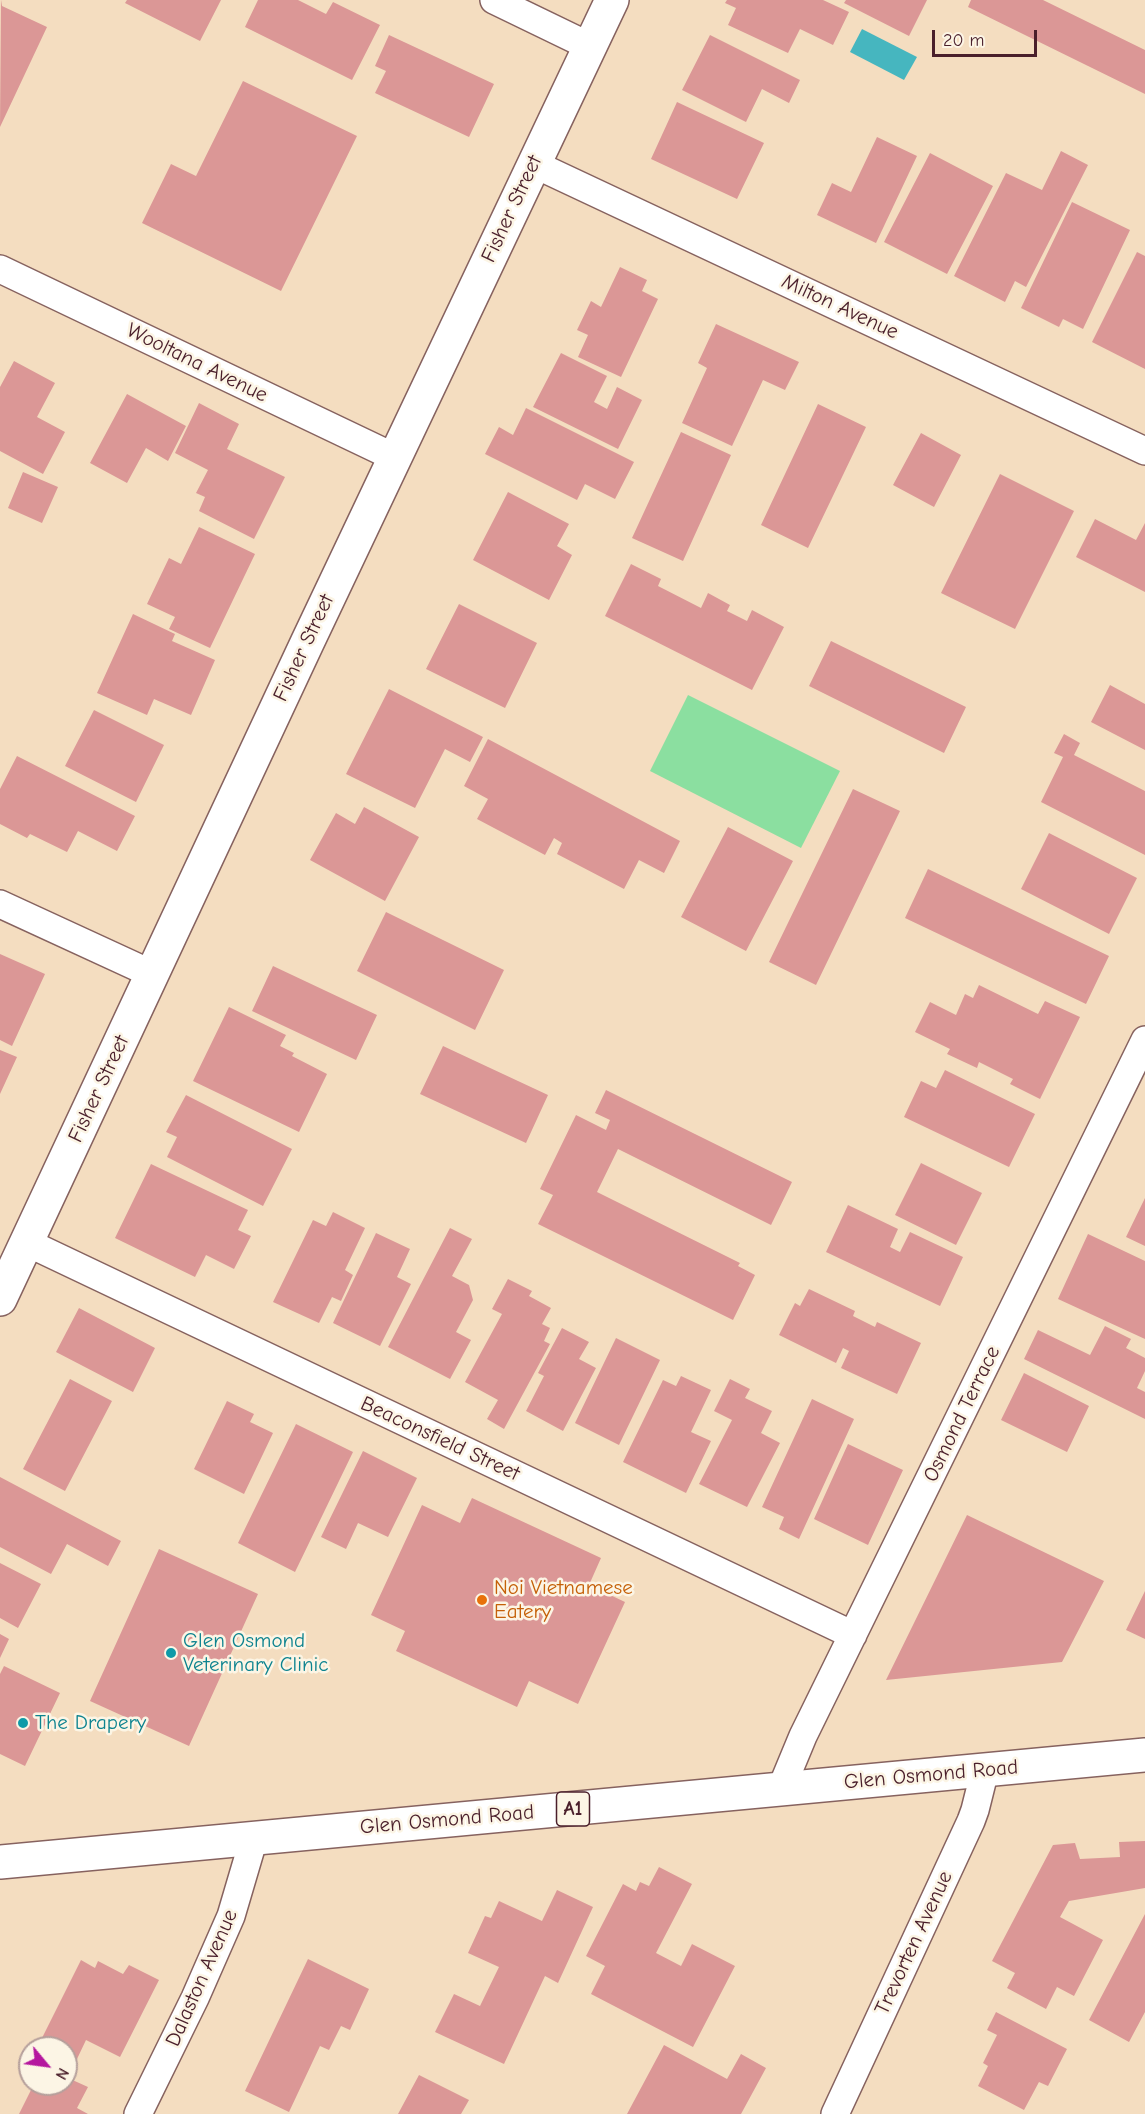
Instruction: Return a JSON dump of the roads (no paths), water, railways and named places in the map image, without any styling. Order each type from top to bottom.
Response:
[{"type":"main road","name":"Fisher Street","points":[[0,1299],[394,457],[612,0]]},
{"type":"main road","name":"Glen Osmond Road","points":[[0,1862],[1145,1755]]},
{"type":"street","points":[[494,0],[589,46]]},
{"type":"street","name":"Milton Avenue","points":[[534,164],[1145,452]]},
{"type":"street","name":"Wooltana Avenue","points":[[0,269],[394,457]]},
{"type":"street","points":[[0,904],[152,974]]},
{"type":"street","name":"Osmond Terrace","points":[[781,1789],[803,1736],[1145,1040]]},
{"type":"street","name":"Beaconsfield Street","points":[[27,1243],[853,1635]]},
{"type":"street","name":"Trevorten Avenue","points":[[835,2114],[971,1821],[985,1770]]},
{"type":"street","name":"Dalaston Avenue","points":[[138,2114],[195,1998],[231,1916],[254,1839]]},
{"type":"water","points":[[862,29],[917,57],[904,80],[850,52]]},
{"type":"place","name":"Noi Vietnamese Eatery","points":[[482,1600]]},
{"type":"place","name":"Glen Osmond Veterinary Clinic","points":[[171,1653]]},
{"type":"place","name":"The Drapery","points":[[23,1723]]}]
